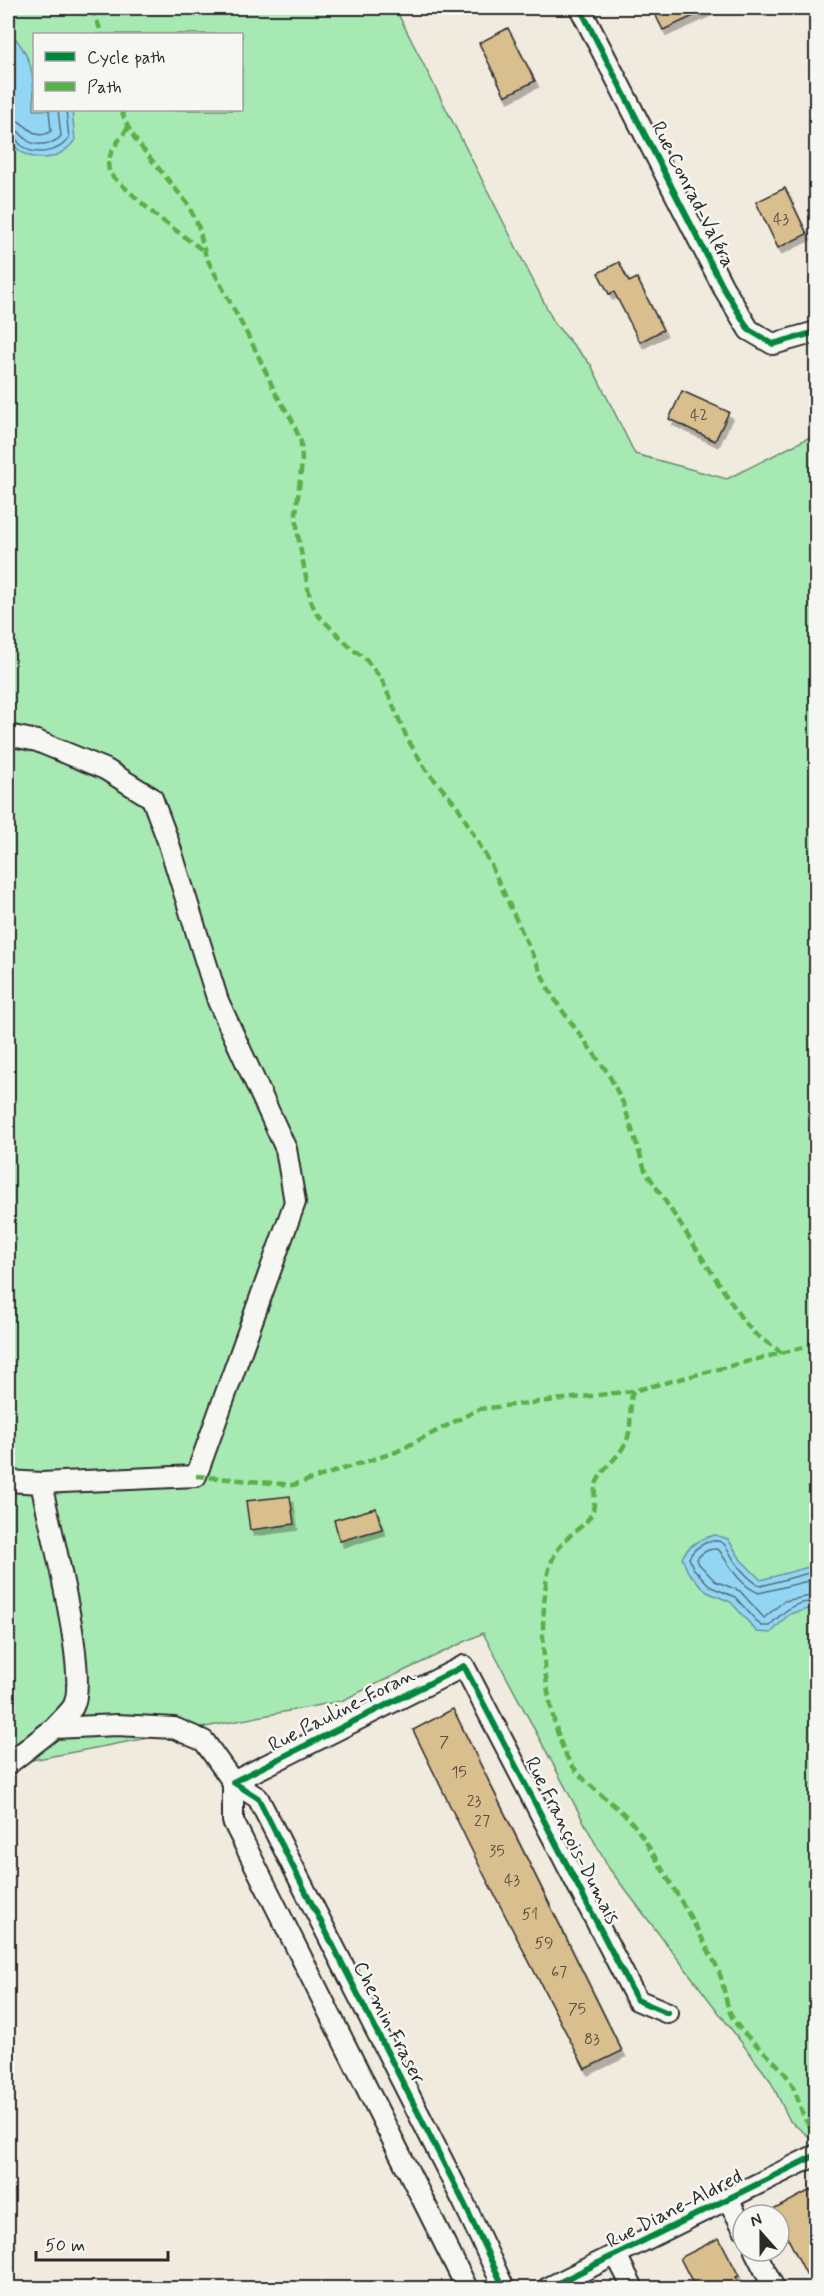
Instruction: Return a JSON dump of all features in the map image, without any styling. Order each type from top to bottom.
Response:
[{"type":"street","name":"Rue Conrad-Valéra","points":[[580,8],[723,287],[749,330],[773,344],[816,332]]},
{"type":"street","points":[[8,735],[37,741],[105,769],[152,798],[168,841],[218,1001],[286,1149],[295,1202],[196,1476],[41,1483],[8,1481]]},
{"type":"street","points":[[8,1764],[54,1728],[74,1706],[77,1681],[74,1640],[41,1483]]},
{"type":"street","name":"Rue Pauline-Foran","points":[[232,1782],[464,1666]]},
{"type":"street","name":"Rue François-Dumais","points":[[464,1666],[637,2000],[668,2013]]},
{"type":"street","points":[[54,1728],[117,1725],[174,1728],[204,1741],[232,1782],[232,1821],[467,2289]]},
{"type":"street","name":"Chemin Fraser","points":[[232,1782],[258,1798],[463,2201],[504,2289]]},
{"type":"street","name":"Rue Diane-Aldred","points":[[548,2289],[814,2156]]},
{"type":"street","points":[[728,2199],[731,2205]]},
{"type":"street","points":[[616,2255],[633,2289]]},
{"type":"street","points":[[761,2263],[774,2289]]},
{"type":"green space","points":[[8,8],[395,8],[555,324],[591,365],[635,454],[727,479],[816,434],[816,2147],[813,2140],[790,2121],[770,2080],[608,1867],[483,1633],[341,1701],[32,1760],[8,1773]]},
{"type":"water","points":[[8,29],[23,48],[30,66],[33,111],[72,111],[75,140],[59,154],[40,158],[23,152],[8,137]]},
{"type":"water","points":[[715,1535],[728,1539],[741,1560],[761,1580],[816,1565],[816,1612],[813,1608],[789,1614],[771,1633],[757,1632],[731,1602],[707,1592],[688,1572],[682,1558],[685,1553],[704,1538]]},
{"type":"building","points":[[652,8],[711,8],[663,30]]},
{"type":"building","points":[[508,28],[535,81],[505,96],[479,43]]},
{"type":"building","points":[[785,188],[807,234],[778,248],[756,202]]},
{"type":"building","points":[[619,262],[629,282],[637,278],[663,330],[640,342],[614,292],[609,294],[598,273]]},
{"type":"building","points":[[682,391],[729,412],[715,441],[669,419]]},
{"type":"building","points":[[290,1496],[294,1524],[250,1530],[246,1501]]},
{"type":"building","points":[[376,1508],[382,1529],[340,1541],[334,1520]]},
{"type":"building","points":[[453,1709],[622,2051],[585,2069],[480,1867],[413,1730]]},
{"type":"building","points":[[816,2187],[816,2289],[791,2244],[791,2203],[786,2203]]},
{"type":"building","points":[[719,2238],[739,2276],[736,2277],[742,2289],[696,2289],[680,2258]]},
{"type":"marked path","points":[[92,8],[102,33]]},
{"type":"marked path","points":[[121,111],[137,142],[187,203],[198,225],[206,257],[276,394],[292,420],[301,442],[302,462],[296,513],[298,536],[310,598],[316,613],[353,650],[365,658],[382,680],[407,738],[426,770],[458,807],[491,865],[548,988],[608,1073],[624,1105],[645,1170],[742,1319],[754,1333],[782,1353]]},
{"type":"marked path","points":[[128,127],[110,155],[108,167],[110,174],[155,215],[205,252]]},
{"type":"marked path","points":[[196,1476],[293,1485],[396,1452],[479,1409],[633,1391],[816,1344]]},
{"type":"marked path","points":[[633,1391],[627,1440],[596,1484],[591,1515],[565,1540],[553,1558],[548,1574],[544,1600],[543,1644],[547,1685],[555,1725],[568,1759],[574,1768],[638,1830],[685,1907],[717,1967],[733,2020],[788,2078],[806,2120],[816,2134]]},
{"type":"cycle path","points":[[580,8],[723,287],[749,330],[773,344],[816,332]]},
{"type":"cycle path","points":[[233,1782],[464,1666],[637,2000],[668,2013]]},
{"type":"cycle path","points":[[233,1782],[258,1798],[463,2201],[504,2288]]},
{"type":"cycle path","points":[[548,2288],[814,2156]]}]
